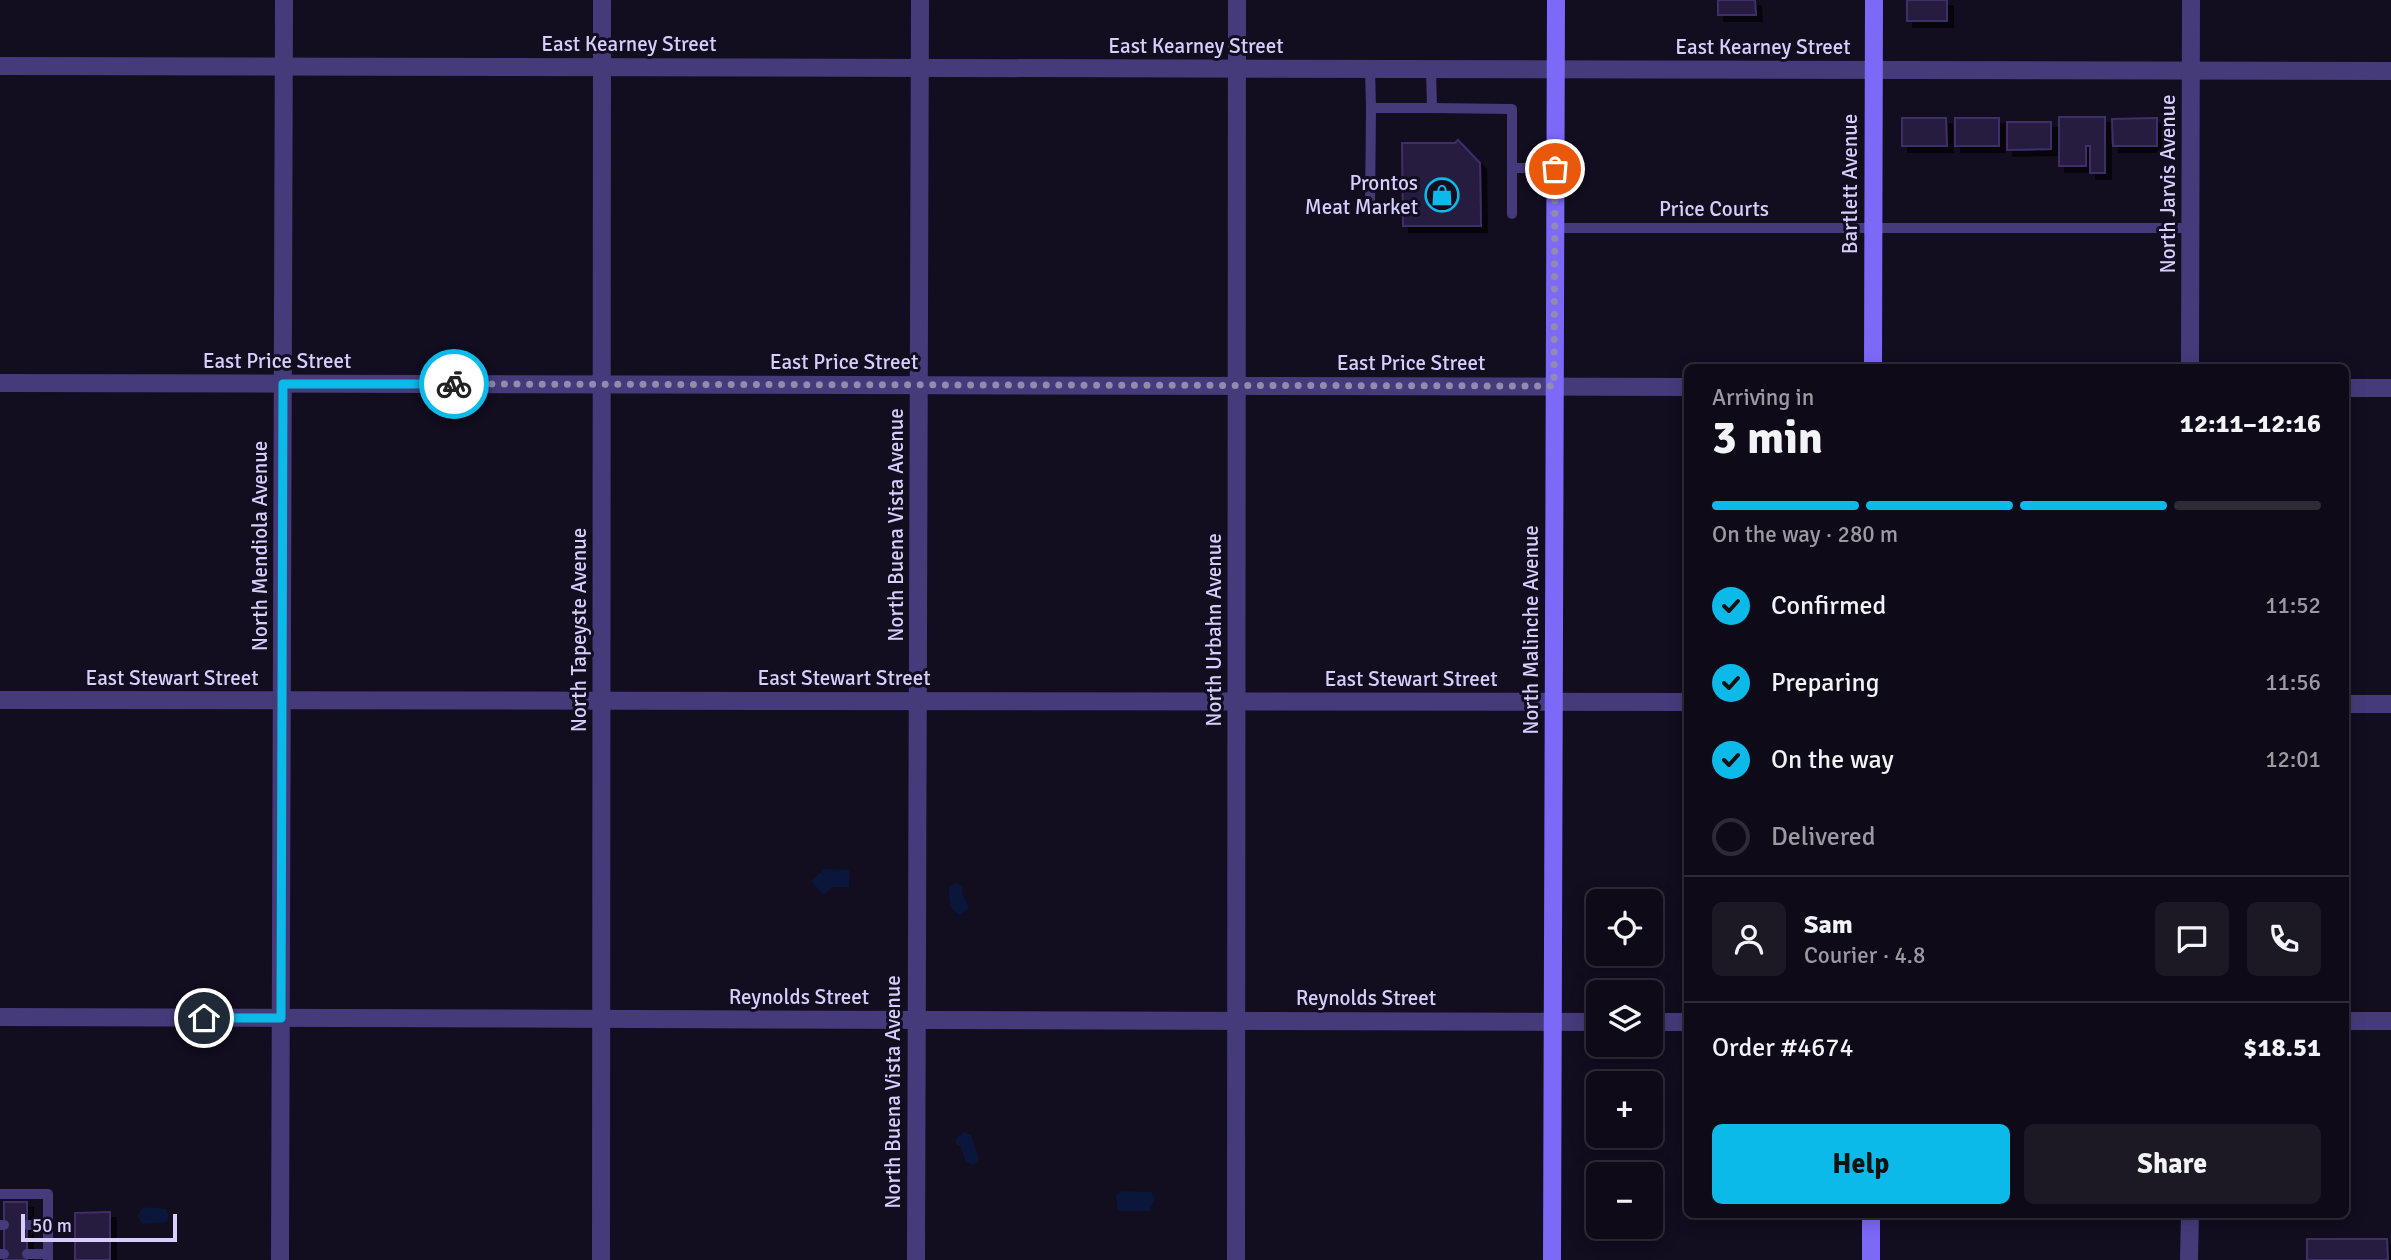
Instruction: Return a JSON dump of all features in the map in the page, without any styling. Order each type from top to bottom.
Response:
[{"type":"main road","name":"North Malinche Avenue","points":[[1552,1260],[1556,0]]},
{"type":"main road","name":"Bartlett Avenue","points":[[1873,364],[1874,0]]},
{"type":"main road","points":[[1871,1218],[1871,1260]]},
{"type":"street","name":"North Mendiola Avenue","points":[[280,1260],[284,0]]},
{"type":"street","name":"North Tapeyste Avenue","points":[[601,1260],[602,0]]},
{"type":"street","name":"North Buena Vista Avenue","points":[[916,1260],[920,0]]},
{"type":"street","name":"North Urbahn Avenue","points":[[1236,1260],[1237,0]]},
{"type":"street","name":"North Jarvis Avenue","points":[[2190,364],[2192,0]]},
{"type":"street","name":"East Kearney Street","points":[[0,66],[2391,71]]},
{"type":"street","name":"East Price Street","points":[[0,383],[1684,387]]},
{"type":"street","points":[[2349,388],[2391,388]]},
{"type":"street","name":"East Stewart Street","points":[[0,700],[1684,702]]},
{"type":"street","points":[[2349,704],[2391,704]]},
{"type":"street","name":"Reynolds Street","points":[[0,1017],[1586,1022]]},
{"type":"street","points":[[2349,1021],[2391,1021]]},
{"type":"street","points":[[1663,1022],[1684,1022]]},
{"type":"street","points":[[2189,1260],[2190,1218]]},
{"type":"lane","points":[[1370,69],[1370,210]]},
{"type":"lane","points":[[1431,69],[1432,108]]},
{"type":"lane","points":[[1371,108],[1512,109],[1512,214]]},
{"type":"lane","points":[[1512,168],[1555,169]]},
{"type":"lane","name":"Price Courts","points":[[1555,228],[2191,228]]},
{"type":"lane","points":[[0,1194],[48,1194],[48,1257],[27,1254]]},
{"type":"lane","points":[[27,1225],[48,1225]]},
{"type":"water","points":[[825,869],[849,870],[849,887],[833,887],[824,895],[811,881]]},
{"type":"water","points":[[956,883],[962,886],[962,894],[969,908],[960,915],[952,907],[950,900],[949,888]]},
{"type":"water","points":[[964,1132],[971,1135],[979,1159],[974,1165],[966,1162],[960,1146],[956,1144],[956,1138]]},
{"type":"water","points":[[1120,1191],[1151,1192],[1155,1199],[1149,1211],[1118,1211],[1116,1195]]},
{"type":"water","points":[[143,1207],[166,1209],[169,1216],[167,1222],[142,1224],[137,1216]]},
{"type":"building","points":[[1718,0],[1755,0],[1756,15],[1718,15]]},
{"type":"building","points":[[1907,0],[1947,0],[1947,21],[1907,21]]},
{"type":"building","points":[[2059,117],[2105,117],[2105,173],[2090,173],[2090,146],[2086,146],[2086,166],[2059,166]]},
{"type":"building","points":[[1902,118],[1946,118],[1947,146],[1902,146]]},
{"type":"building","points":[[1955,118],[1999,118],[1999,146],[1955,146]]},
{"type":"building","points":[[2157,118],[2157,146],[2113,146],[2112,119]]},
{"type":"building","points":[[2007,122],[2051,122],[2051,149],[2007,150]]},
{"type":"building","name":"Prontos Meat Market","points":[[1458,140],[1480,163],[1481,226],[1403,226],[1402,143],[1455,143]]},
{"type":"building","points":[[4,1202],[27,1202],[27,1260],[4,1260]]},
{"type":"building","points":[[110,1212],[110,1260],[75,1260],[75,1213]]},
{"type":"building","points":[[2307,1239],[2387,1239],[2388,1260],[2307,1260]]},
{"type":"way so far","points":[[454,384],[1554,386],[1555,169]]},
{"type":"place","name":"Prontos Meat Market","points":[[1442,195]]},
{"type":"route","points":[[204,1018],[281,1018],[283,384],[454,384]]}]
